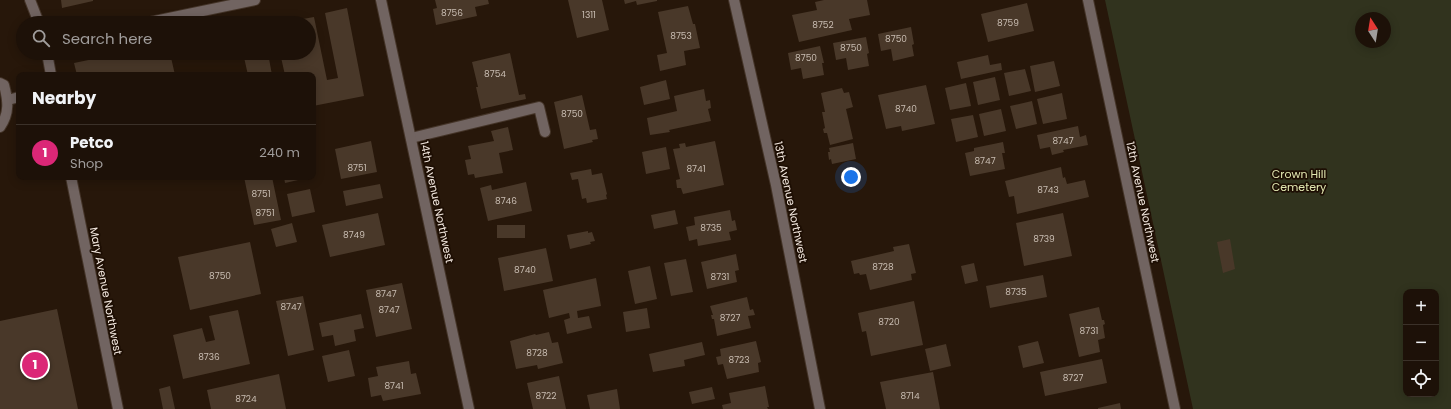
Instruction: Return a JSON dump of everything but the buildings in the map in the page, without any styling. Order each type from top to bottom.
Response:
[{"type":"street","points":[[30,0],[36,16]]},
{"type":"street","points":[[178,16],[255,0]]},
{"type":"street","name":"14th Avenue Northwest","points":[[382,0],[469,409]]},
{"type":"street","name":"13th Avenue Northwest","points":[[734,0],[775,178],[820,409]]},
{"type":"street","name":"12th Avenue Northwest","points":[[1088,0],[1175,409]]},
{"type":"street","points":[[48,60],[50,72]]},
{"type":"street","points":[[0,83],[4,85],[8,100],[5,120],[0,127]]},
{"type":"street","points":[[8,100],[16,98]]},
{"type":"street","points":[[411,138],[539,107],[545,132]]},
{"type":"street","name":"Mary Avenue Northwest","points":[[72,180],[118,409]]},
{"type":"green space","name":"Crown Hill Cemetery","points":[[1105,0],[1451,0],[1451,409],[1193,409]]},
{"type":"place","name":"Petco","points":[[35,365]]}]
